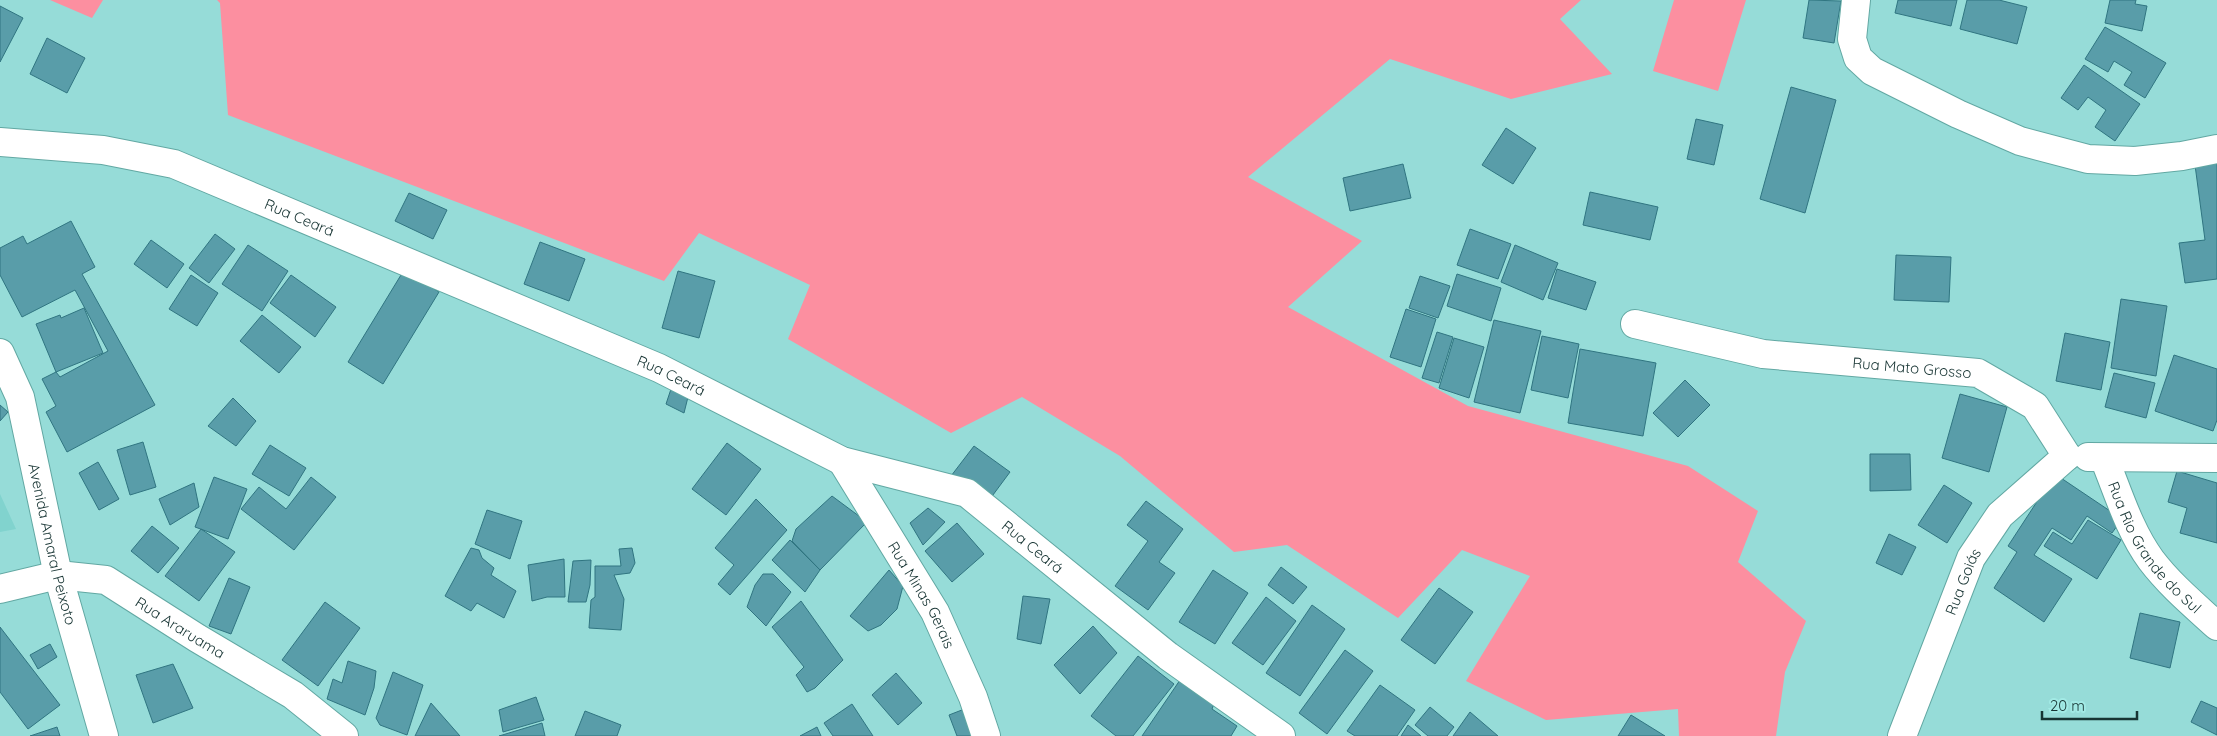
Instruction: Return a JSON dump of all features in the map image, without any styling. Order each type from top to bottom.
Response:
[{"type":"street","points":[[1856,0],[1852,38],[1858,58],[1872,71],[1958,114],[2020,141],[2088,160],[2135,161],[2182,156],[2217,149]]},
{"type":"street","name":"Rua Ceará","points":[[0,142],[103,150],[174,164],[659,368],[842,461],[968,493],[1168,656],[1281,736]]},
{"type":"street","name":"Rua Mato Grosso","points":[[1635,324],[1763,354],[1978,373],[2035,406],[2067,456]]},
{"type":"street","name":"Avenida Amaral Peixoto","points":[[0,352],[20,397],[58,575],[104,736]]},
{"type":"street","points":[[2067,456],[2104,458],[2217,458]]},
{"type":"street","name":"Rua Goiás","points":[[1902,736],[1971,558],[2000,515],[2067,456]]},
{"type":"street","name":"Rua Rio Grande do Sul","points":[[2104,458],[2132,527],[2151,559],[2176,589],[2217,626]]},
{"type":"street","name":"Rua Minas Gerais","points":[[842,461],[934,612],[973,697],[986,736]]},
{"type":"street","name":"Rua Araruama","points":[[0,589],[58,575],[106,580],[196,638],[293,695],[344,736]]},
{"type":"shaded area","points":[[50,0],[103,0],[92,18]]},
{"type":"shaded area","points":[[217,0],[1581,0],[1560,19],[1612,74],[1511,99],[1390,59],[1248,177],[1362,241],[1288,307],[1468,406],[1688,466],[1758,511],[1738,562],[1806,621],[1785,672],[1776,736],[1679,736],[1678,709],[1546,720],[1466,681],[1530,576],[1462,550],[1398,618],[1287,545],[1234,552],[1120,456],[1022,397],[951,433],[788,339],[810,285],[699,233],[664,281],[228,115],[220,3]]},
{"type":"shaded area","points":[[1674,0],[1746,0],[1718,91],[1653,71]]},
{"type":"shaded area","points":[[0,494],[16,529],[0,532]]},
{"type":"building","points":[[1809,0],[1841,1],[1834,43],[1803,38]]},
{"type":"building","points":[[1898,0],[1957,0],[1951,26],[1895,13]]},
{"type":"building","points":[[1967,0],[1999,0],[2027,7],[2017,44],[1960,29]]},
{"type":"building","points":[[2110,0],[2136,0],[2135,4],[2147,6],[2142,31],[2105,23]]},
{"type":"building","points":[[0,6],[23,18],[0,62]]},
{"type":"building","points":[[2105,27],[2166,63],[2145,98],[2124,85],[2132,72],[2114,61],[2108,72],[2085,59]]},
{"type":"building","points":[[47,38],[85,58],[67,93],[30,74]]},
{"type":"building","points":[[2084,65],[2140,104],[2115,141],[2095,127],[2106,110],[2088,97],[2078,110],[2061,98]]},
{"type":"building","points":[[1791,87],[1836,100],[1805,213],[1760,199]]},
{"type":"building","points":[[1696,119],[1723,125],[1714,165],[1687,159]]},
{"type":"building","points":[[1506,128],[1536,148],[1513,184],[1482,165]]},
{"type":"building","points":[[2217,162],[2217,279],[2185,283],[2179,243],[2205,240],[2195,165]]},
{"type":"building","points":[[1403,164],[1411,198],[1350,211],[1343,178]]},
{"type":"building","points":[[1590,192],[1658,207],[1650,240],[1583,225]]},
{"type":"building","points":[[409,193],[447,210],[433,239],[395,221]]},
{"type":"building","points":[[71,221],[95,267],[82,274],[155,405],[67,452],[46,412],[56,406],[42,379],[56,372],[60,377],[108,351],[75,290],[22,317],[0,275],[0,248],[23,236],[27,244]]},
{"type":"building","points":[[1470,229],[1511,244],[1498,279],[1457,265]]},
{"type":"building","points":[[215,234],[235,249],[209,283],[189,268]]},
{"type":"building","points":[[151,240],[184,264],[167,288],[134,264]]},
{"type":"building","points":[[540,242],[585,259],[569,301],[524,284]]},
{"type":"building","points":[[248,245],[288,271],[262,311],[222,284]]},
{"type":"building","points":[[1515,245],[1558,263],[1543,300],[1501,282]]},
{"type":"building","points":[[1896,255],[1951,257],[1949,302],[1894,300]]},
{"type":"building","points":[[1557,269],[1596,282],[1586,310],[1548,298]]},
{"type":"building","points":[[404,270],[439,292],[383,384],[348,362]]},
{"type":"building","points":[[678,271],[715,281],[699,338],[662,328]]},
{"type":"building","points":[[1457,274],[1501,288],[1491,321],[1447,306]]},
{"type":"building","points":[[191,275],[218,293],[197,326],[169,309]]},
{"type":"building","points":[[291,275],[336,307],[315,337],[270,303]]},
{"type":"building","points":[[1420,276],[1450,286],[1438,318],[1409,308]]},
{"type":"building","points":[[2121,299],[2167,306],[2156,376],[2111,368]]},
{"type":"building","points":[[84,308],[103,353],[56,372],[36,324],[60,315],[61,318]]},
{"type":"building","points":[[1406,309],[1436,319],[1421,367],[1390,357]]},
{"type":"building","points":[[262,315],[301,347],[279,373],[240,341]]},
{"type":"building","points":[[1494,320],[1541,331],[1520,413],[1474,402]]},
{"type":"building","points":[[1437,332],[1453,337],[1439,383],[1422,378]]},
{"type":"building","points":[[2065,333],[2110,342],[2101,390],[2056,381]]},
{"type":"building","points":[[1542,336],[1579,344],[1568,398],[1531,390]]},
{"type":"building","points":[[1454,338],[1484,347],[1469,398],[1439,388]]},
{"type":"building","points":[[1580,349],[1656,363],[1643,436],[1568,423]]},
{"type":"building","points":[[2174,355],[2217,369],[2217,420],[2213,431],[2155,411]]},
{"type":"building","points":[[2114,373],[2155,383],[2146,418],[2105,407]]},
{"type":"building","points":[[1685,380],[1710,405],[1678,437],[1653,413]]},
{"type":"building","points":[[671,389],[688,397],[684,413],[666,404]]},
{"type":"building","points":[[1960,394],[2007,407],[1989,472],[1942,458]]},
{"type":"building","points":[[233,398],[256,421],[236,446],[208,426]]},
{"type":"building","points":[[0,405],[8,412],[0,421]]},
{"type":"building","points":[[143,442],[156,487],[130,495],[117,450]]},
{"type":"building","points":[[727,443],[761,469],[726,515],[692,489]]},
{"type":"building","points":[[270,445],[306,468],[289,496],[252,474]]},
{"type":"building","points":[[974,446],[1010,472],[987,503],[951,476]]},
{"type":"building","points":[[1870,454],[1910,454],[1911,490],[1870,491]]},
{"type":"building","points":[[98,462],[119,499],[99,510],[79,473]]},
{"type":"building","points":[[2177,471],[2217,483],[2217,543],[2180,533],[2187,508],[2168,502]]},
{"type":"building","points":[[2055,474],[2122,519],[2112,533],[2087,516],[2071,540],[2052,528],[2034,555],[2072,579],[2044,622],[1994,588],[2017,552],[2008,546]]},
{"type":"building","points":[[214,477],[247,489],[228,539],[195,527]]},
{"type":"building","points":[[311,477],[336,497],[294,550],[241,509],[259,487],[286,509]]},
{"type":"building","points":[[194,483],[199,507],[170,525],[159,499]]},
{"type":"building","points":[[1944,485],[1972,503],[1947,543],[1918,525]]},
{"type":"building","points":[[832,496],[867,522],[820,570],[792,541],[796,529]]},
{"type":"building","points":[[756,499],[787,530],[730,595],[718,584],[734,565],[715,548]]},
{"type":"building","points":[[1146,501],[1183,529],[1159,562],[1175,573],[1148,610],[1115,586],[1148,541],[1127,525]]},
{"type":"building","points":[[928,508],[945,522],[923,545],[910,523]]},
{"type":"building","points":[[487,510],[522,521],[510,559],[475,544]]},
{"type":"building","points":[[2088,520],[2121,540],[2097,579],[2044,546],[2053,532],[2072,544]]},
{"type":"building","points":[[957,523],[984,554],[952,582],[925,551]]},
{"type":"building","points":[[152,526],[179,548],[158,573],[131,551]]},
{"type":"building","points":[[201,529],[235,552],[199,601],[165,576]]},
{"type":"building","points":[[1889,534],[1916,547],[1902,575],[1876,563]]},
{"type":"building","points":[[790,540],[820,570],[805,592],[772,560]]},
{"type":"building","points":[[471,548],[479,550],[482,558],[494,568],[491,575],[516,591],[504,618],[477,603],[471,611],[445,596]]},
{"type":"building","points":[[632,548],[635,563],[630,573],[614,575],[624,599],[621,630],[589,628],[591,600],[595,597],[595,566],[621,566],[619,549]]},
{"type":"building","points":[[564,559],[565,597],[547,597],[532,601],[528,565]]},
{"type":"building","points":[[591,560],[590,585],[586,602],[568,602],[573,561]]},
{"type":"building","points":[[1281,567],[1307,587],[1293,604],[1268,585]]},
{"type":"building","points":[[889,570],[903,586],[897,609],[881,625],[868,631],[850,616]]},
{"type":"building","points":[[1213,570],[1248,593],[1215,644],[1179,622]]},
{"type":"building","points":[[763,574],[773,574],[791,592],[766,626],[747,607],[755,585]]},
{"type":"building","points":[[229,578],[250,587],[231,634],[209,626]]},
{"type":"building","points":[[1439,588],[1473,612],[1435,664],[1401,640]]},
{"type":"building","points":[[1023,596],[1050,599],[1041,644],[1017,639]]},
{"type":"building","points":[[1266,597],[1296,621],[1263,665],[1232,643]]},
{"type":"building","points":[[801,601],[843,660],[815,688],[807,692],[796,675],[804,667],[772,627]]},
{"type":"building","points":[[325,602],[360,628],[318,686],[282,660]]},
{"type":"building","points":[[1312,605],[1345,629],[1300,696],[1266,673]]},
{"type":"building","points":[[2140,613],[2180,622],[2170,668],[2130,658]]},
{"type":"building","points":[[1093,626],[1117,653],[1080,694],[1054,665]]},
{"type":"building","points":[[0,627],[60,705],[28,729],[0,692]]},
{"type":"building","points":[[50,644],[57,657],[38,669],[30,655]]},
{"type":"building","points":[[1345,650],[1373,671],[1327,734],[1299,713]]},
{"type":"building","points":[[1138,656],[1174,684],[1133,736],[1116,736],[1091,716]]},
{"type":"building","points":[[348,661],[376,671],[374,688],[365,715],[327,699],[333,679],[342,683]]},
{"type":"building","points":[[173,664],[193,708],[153,723],[136,675]]},
{"type":"building","points":[[393,672],[423,685],[407,735],[380,725],[376,718]]},
{"type":"building","points":[[896,673],[922,703],[898,725],[872,695]]},
{"type":"building","points":[[1180,680],[1217,697],[1212,709],[1237,726],[1231,736],[1142,736]]},
{"type":"building","points":[[1380,685],[1415,710],[1397,736],[1355,736],[1347,731]]},
{"type":"building","points":[[536,697],[544,720],[503,732],[499,710]]},
{"type":"building","points":[[2201,701],[2217,708],[2217,735],[2191,722]]},
{"type":"building","points":[[431,703],[460,736],[415,736]]},
{"type":"building","points":[[852,704],[873,736],[833,736],[824,723]]},
{"type":"building","points":[[1430,707],[1454,727],[1447,736],[1428,736],[1415,725]]},
{"type":"building","points":[[967,708],[976,736],[957,736],[949,715]]},
{"type":"building","points":[[585,711],[621,725],[617,736],[575,736]]},
{"type":"building","points":[[1470,712],[1498,736],[1453,736]]},
{"type":"building","points":[[1631,715],[1665,736],[1618,736]]},
{"type":"building","points":[[542,723],[545,736],[499,736]]},
{"type":"building","points":[[1408,725],[1421,736],[1401,736]]},
{"type":"building","points":[[57,727],[60,736],[30,736]]},
{"type":"building","points":[[817,727],[821,736],[800,736]]}]
